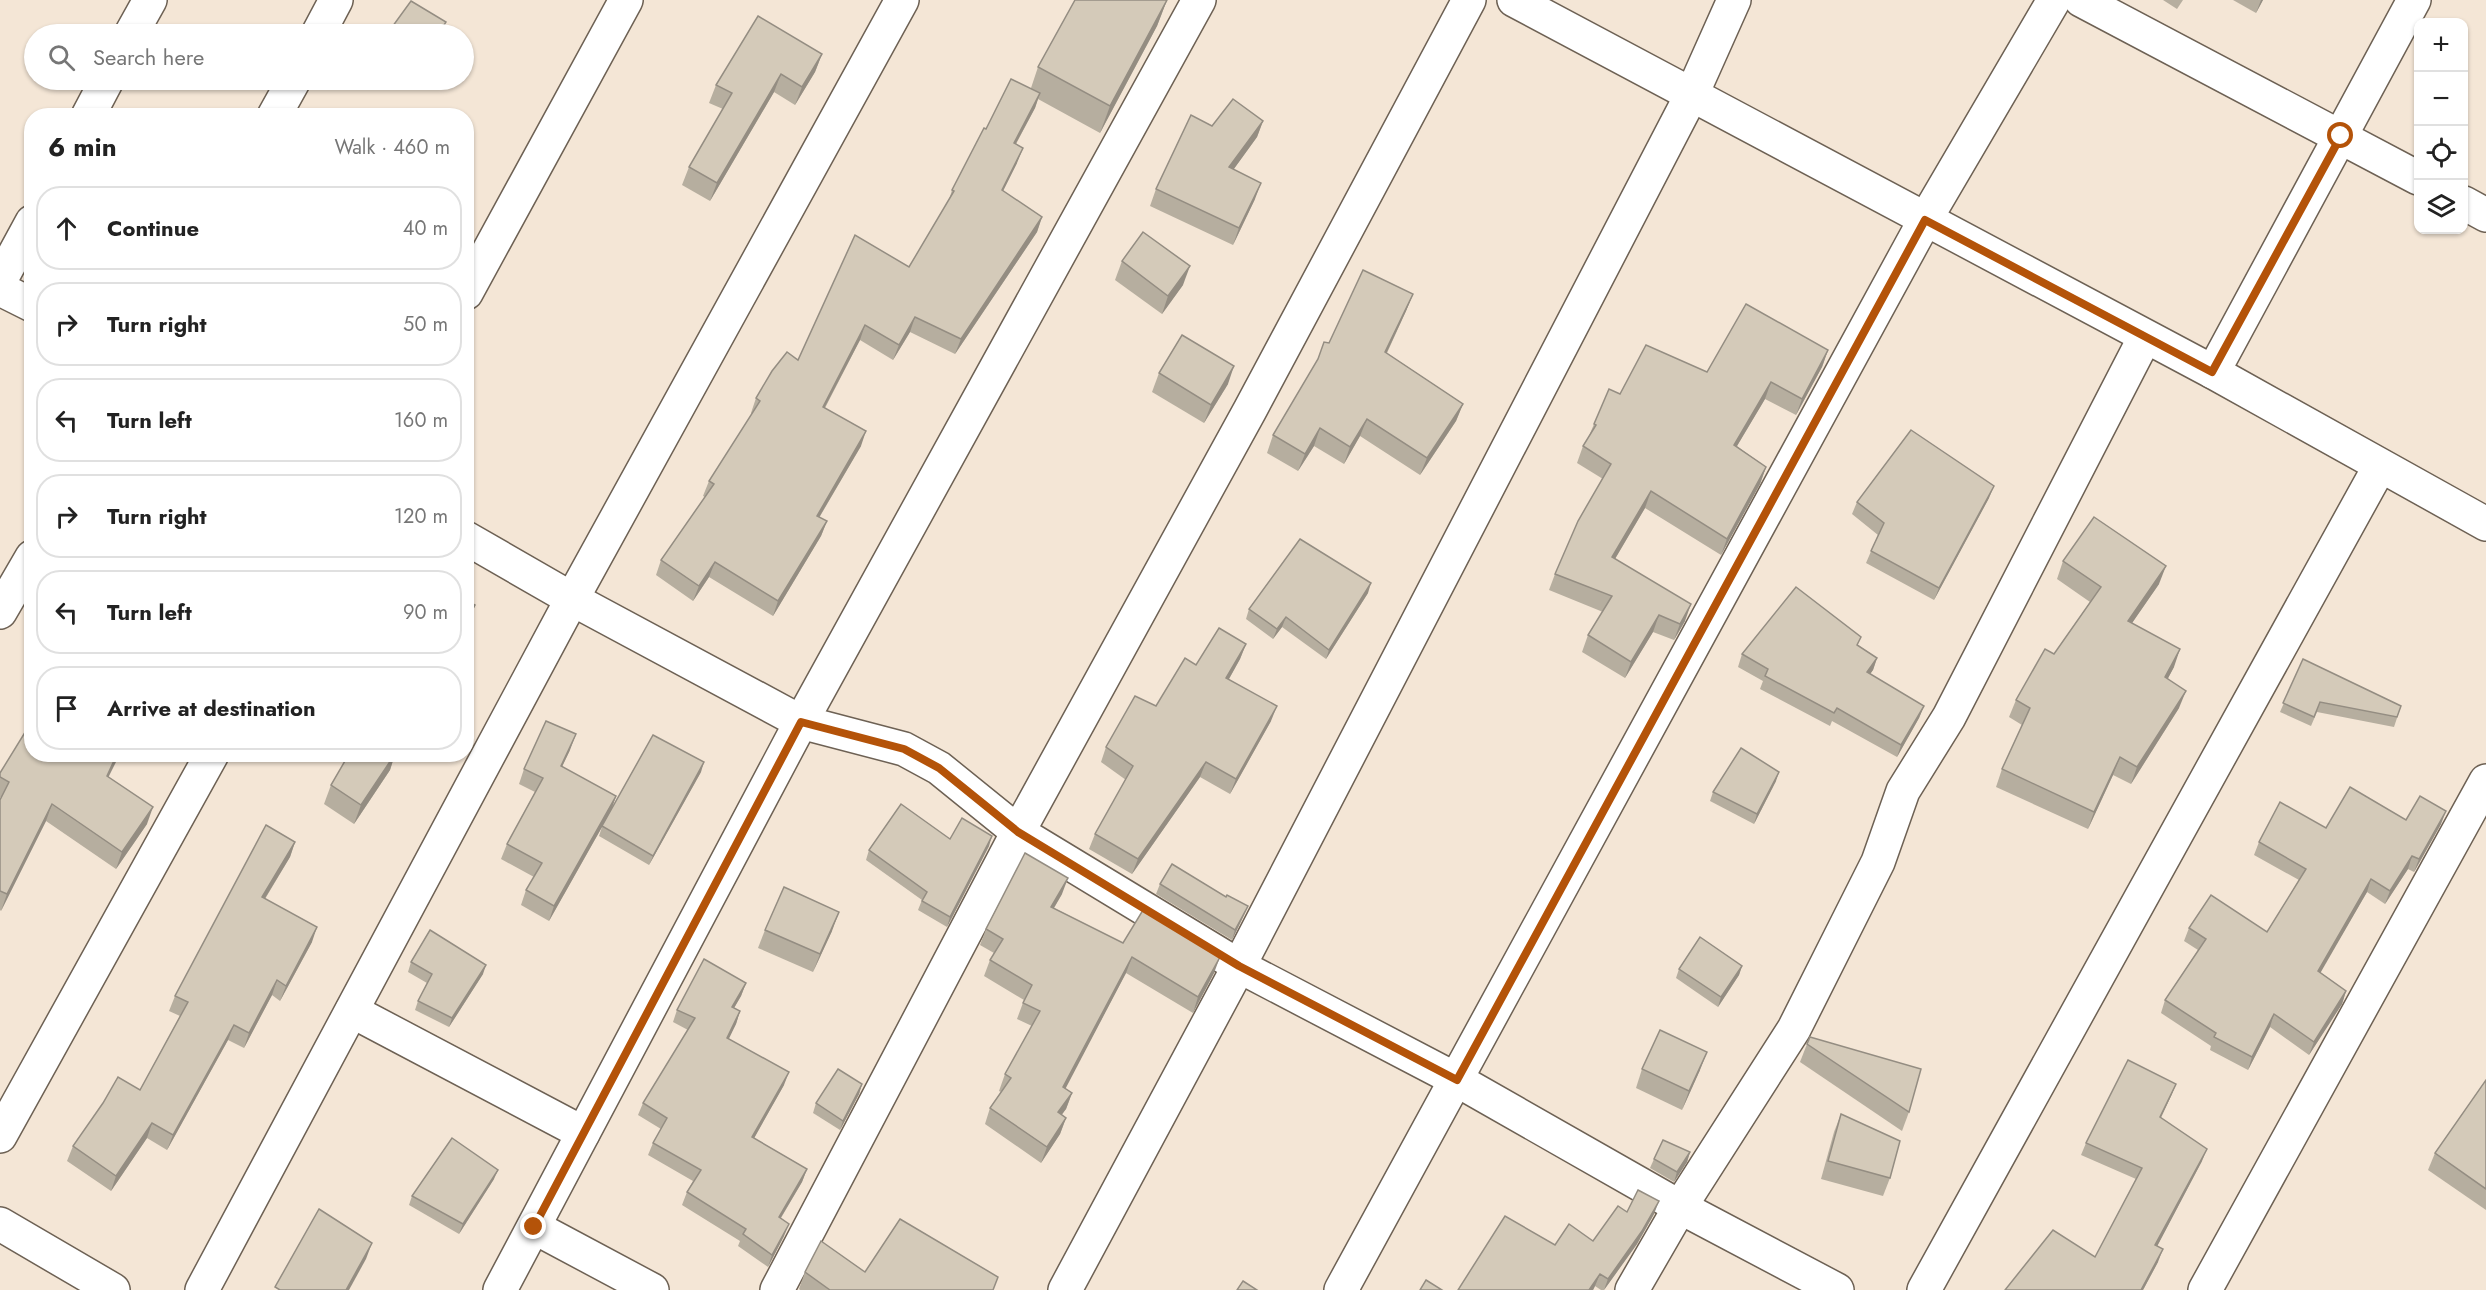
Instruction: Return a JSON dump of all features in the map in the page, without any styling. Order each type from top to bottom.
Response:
[{"type":"street","points":[[137,24],[150,0]]},
{"type":"street","points":[[323,24],[336,0]]},
{"type":"street","points":[[474,278],[626,0]]},
{"type":"street","points":[[202,1290],[572,599],[902,0]]},
{"type":"street","points":[[500,1290],[801,722],[1199,0]]},
{"type":"street","points":[[777,1290],[1018,832],[1250,410],[1469,0]]},
{"type":"street","points":[[1514,0],[2212,372],[2486,524]]},
{"type":"street","points":[[1065,1290],[1239,966],[1692,94],[1734,0]]},
{"type":"street","points":[[1341,1290],[1925,220],[2054,0]]},
{"type":"street","points":[[2081,0],[2414,176]]},
{"type":"street","points":[[2212,372],[2414,0]]},
{"type":"street","points":[[92,108],[102,90]]},
{"type":"street","points":[[278,108],[288,90]]},
{"type":"street","points":[[2468,206],[2486,215]]},
{"type":"street","points":[[0,281],[24,237]]},
{"type":"street","points":[[0,289],[24,301]]},
{"type":"street","points":[[1632,1290],[1680,1207],[1794,1029],[1878,862],[1903,791],[1949,717],[2145,337]]},
{"type":"street","points":[[1924,1290],[2380,466]]},
{"type":"street","points":[[474,543],[572,599],[801,722],[904,749],[939,768],[1018,832],[1239,966],[1457,1080],[1680,1207],[1837,1290]]},
{"type":"street","points":[[0,612],[24,571]]},
{"type":"street","points":[[0,1136],[208,762]]},
{"type":"street","points":[[2205,1290],[2486,781]]},
{"type":"street","points":[[352,1011],[583,1133]]},
{"type":"street","points":[[0,1224],[113,1290]]},
{"type":"street","points":[[534,1227],[652,1290]]},
{"type":"building","points":[[1075,0],[1167,0],[1110,106],[1038,67]]},
{"type":"building","points":[[411,1],[446,22],[445,24],[394,24]]},
{"type":"building","points":[[758,16],[822,54],[802,87],[781,74],[717,183],[689,167],[732,93],[716,85]]},
{"type":"building","points":[[1011,79],[1040,93],[1014,143],[1023,148],[1002,190],[1042,217],[961,339],[915,317],[899,345],[865,325],[823,407],[866,431],[817,516],[827,521],[778,601],[715,562],[699,586],[661,560],[714,484],[709,481],[760,401],[756,398],[772,371],[787,352],[798,360],[855,235],[909,267],[954,191],[952,190]]},
{"type":"building","points":[[1233,99],[1263,121],[1229,167],[1261,183],[1239,228],[1156,189],[1191,115],[1212,126]]},
{"type":"building","points":[[1143,232],[1190,266],[1168,296],[1122,261]]},
{"type":"building","points":[[1363,270],[1413,294],[1385,352],[1463,404],[1427,458],[1367,419],[1350,447],[1320,428],[1305,454],[1273,435],[1318,359],[1324,342],[1329,343]]},
{"type":"building","points":[[1746,304],[1828,350],[1802,399],[1771,382],[1734,445],[1766,467],[1727,539],[1651,491],[1612,557],[1691,604],[1680,624],[1659,615],[1631,662],[1588,635],[1612,596],[1555,574],[1578,521],[1611,464],[1583,446],[1596,425],[1594,424],[1609,389],[1620,394],[1646,345],[1707,372]]},
{"type":"building","points":[[1182,335],[1234,366],[1211,405],[1159,373]]},
{"type":"building","points":[[1911,430],[1994,486],[1939,588],[1871,551],[1884,523],[1857,502]]},
{"type":"building","points":[[2094,517],[2166,566],[2128,621],[2180,649],[2165,677],[2186,691],[2137,767],[2120,757],[2094,812],[2002,769],[2030,708],[2016,700],[2045,649],[2054,654],[2101,587],[2063,561]]},
{"type":"building","points":[[1300,539],[1371,583],[1329,650],[1286,617],[1277,629],[1249,609]]},
{"type":"building","points":[[1796,587],[1861,637],[1857,645],[1877,658],[1867,672],[1924,706],[1901,745],[1837,708],[1834,713],[1765,676],[1768,669],[1742,654]]},
{"type":"building","points":[[1219,628],[1246,644],[1226,678],[1277,706],[1236,779],[1206,762],[1138,859],[1095,834],[1133,766],[1106,747],[1135,696],[1156,706],[1185,658],[1196,665]]},
{"type":"building","points":[[2303,659],[2401,706],[2397,717],[2320,702],[2314,717],[2283,703]]},
{"type":"building","points":[[546,721],[576,734],[561,766],[616,796],[554,906],[526,890],[542,863],[507,844],[543,778],[524,769]]},
{"type":"building","points":[[24,734],[24,762],[113,762],[107,776],[153,807],[122,852],[52,804],[7,894],[0,891],[0,800],[9,782],[0,777],[0,773]]},
{"type":"building","points":[[653,735],[704,762],[653,856],[602,826]]},
{"type":"building","points":[[1741,748],[1779,772],[1757,814],[1713,792]]},
{"type":"building","points":[[344,762],[390,762],[361,805],[331,785]]},
{"type":"building","points":[[2350,787],[2406,820],[2420,796],[2446,811],[2419,859],[2412,856],[2390,891],[2371,879],[2318,971],[2346,991],[2314,1042],[2274,1014],[2252,1057],[2214,1037],[2216,1033],[2165,1000],[2206,939],[2189,928],[2211,895],[2267,932],[2306,869],[2259,842],[2280,802],[2326,828]]},
{"type":"building","points":[[901,804],[950,839],[962,818],[992,836],[950,917],[922,901],[927,892],[869,850]]},
{"type":"building","points":[[266,825],[295,842],[262,897],[317,927],[286,986],[277,980],[249,1033],[234,1025],[173,1135],[152,1123],[116,1176],[73,1146],[118,1077],[140,1090],[188,1002],[175,996]]},
{"type":"building","points":[[1025,853],[1068,878],[1051,907],[1123,943],[1143,910],[1220,957],[1198,997],[1132,957],[1063,1087],[1072,1093],[1058,1112],[1066,1118],[1047,1147],[990,1108],[1011,1078],[1005,1074],[1040,1011],[1023,1003],[1032,985],[990,960],[1003,939],[986,929]]},
{"type":"building","points":[[1172,864],[1226,897],[1227,895],[1248,906],[1235,930],[1160,884]]},
{"type":"building","points":[[784,887],[839,912],[820,954],[765,930]]},
{"type":"building","points":[[430,930],[486,965],[452,1018],[418,1001],[432,974],[411,962]]},
{"type":"building","points":[[1700,937],[1742,966],[1721,997],[1679,969]]},
{"type":"building","points":[[704,959],[746,983],[732,1007],[740,1011],[727,1038],[789,1072],[752,1137],[807,1169],[779,1217],[789,1224],[772,1255],[743,1234],[746,1229],[687,1192],[701,1170],[653,1143],[667,1118],[643,1103],[695,1018],[677,1010]]},
{"type":"building","points":[[1660,1030],[1707,1052],[1689,1091],[1642,1069]]},
{"type":"building","points":[[1810,1037],[1921,1069],[1909,1112],[1807,1044]]},
{"type":"building","points":[[2128,1060],[2176,1084],[2160,1117],[2207,1149],[2155,1245],[2163,1249],[2141,1290],[2005,1290],[2053,1230],[2095,1257],[2142,1168],[2086,1143]]},
{"type":"building","points":[[838,1069],[862,1084],[843,1121],[816,1103]]},
{"type":"building","points":[[2486,1080],[2486,1189],[2435,1153]]},
{"type":"building","points":[[1841,1114],[1900,1141],[1890,1178],[1828,1161]]},
{"type":"building","points":[[452,1138],[498,1170],[463,1224],[412,1196]]},
{"type":"building","points":[[1663,1140],[1690,1152],[1677,1172],[1654,1159]]},
{"type":"building","points":[[1638,1190],[1659,1201],[1642,1231],[1608,1279],[1600,1274],[1589,1290],[1458,1290],[1505,1216],[1555,1245],[1569,1224],[1593,1241],[1618,1206],[1627,1212]]},
{"type":"building","points":[[319,1209],[372,1243],[346,1290],[280,1290],[275,1287]]},
{"type":"building","points":[[900,1219],[998,1277],[993,1290],[830,1290],[805,1272],[821,1241],[865,1272]]},
{"type":"building","points":[[1426,1280],[1442,1290],[1420,1290]]},
{"type":"building","points":[[1243,1281],[1257,1290],[1237,1290]]},
{"type":"route","points":[[534,1227],[801,722],[904,749],[939,768],[1018,832],[1239,966],[1457,1080],[1925,220],[2212,372],[2341,136]]}]
